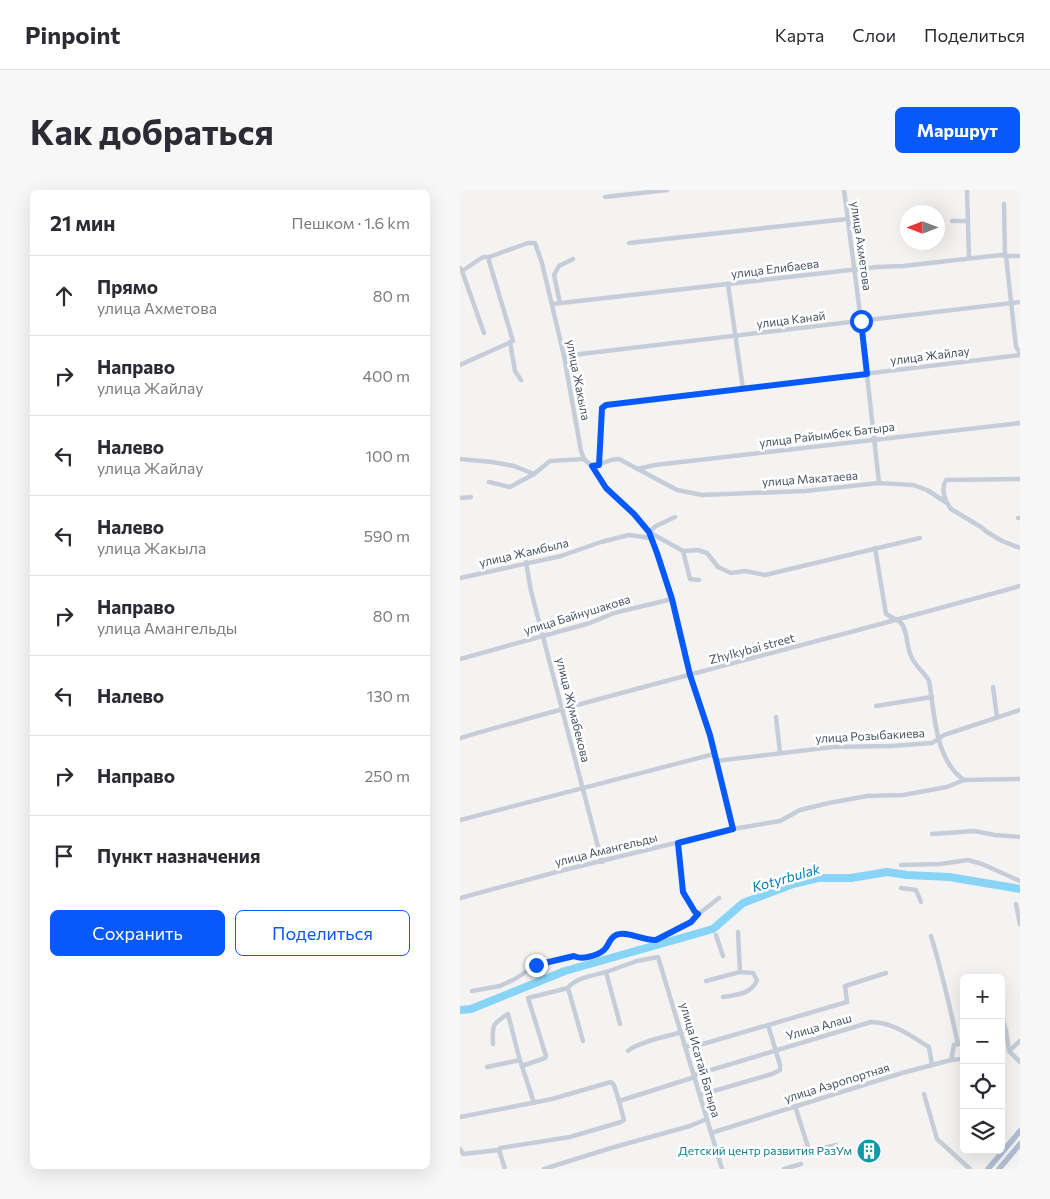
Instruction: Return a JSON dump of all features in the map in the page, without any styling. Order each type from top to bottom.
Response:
[{"type":"main road","points":[[988,1169],[1020,1131]]},
{"type":"main road","points":[[999,1169],[1020,1144]]},
{"type":"street","points":[[605,197],[667,190]]},
{"type":"street","name":"улица Ахметова","points":[[844,190],[879,483]]},
{"type":"street","points":[[967,190],[969,258]]},
{"type":"street","points":[[1004,204],[1004,256],[1016,348],[1020,354]]},
{"type":"street","points":[[629,243],[847,219]]},
{"type":"street","points":[[952,221],[968,220]]},
{"type":"street","name":"улица Жакыла","points":[[489,257],[528,243],[535,243],[542,262],[564,356],[584,459]]},
{"type":"street","name":"улица Елибаева","points":[[552,304],[969,258],[1020,256]]},
{"type":"street","points":[[484,333],[461,269],[483,257],[489,257],[512,341],[510,342],[515,371],[521,380]]},
{"type":"street","points":[[560,303],[554,274],[559,266],[574,259]]},
{"type":"street","points":[[728,284],[742,388]]},
{"type":"street","name":"улица Канай","points":[[564,356],[1020,302]]},
{"type":"street","points":[[460,365],[510,342]]},
{"type":"street","name":"улица Жайлау","points":[[599,465],[601,416],[602,408],[606,405],[1020,354]]},
{"type":"street","name":"улица Райымбек Батыра","points":[[637,469],[656,465],[1020,423]]},
{"type":"street","points":[[460,459],[514,466],[534,474]]},
{"type":"street","points":[[489,482],[510,487],[534,474],[550,461],[584,459],[592,466],[606,488],[634,514],[649,532],[683,551],[698,550],[707,553],[718,567],[731,573],[744,572],[765,575],[920,538]]},
{"type":"street","name":"улица Макатаева","points":[[592,466],[619,459],[677,490],[702,496],[805,491],[879,483],[912,485],[927,490],[987,532],[1002,541],[1020,548]]},
{"type":"street","points":[[947,503],[943,485],[946,480],[1020,479]]},
{"type":"street","points":[[460,498],[471,497]]},
{"type":"street","points":[[649,532],[656,526],[675,517]]},
{"type":"street","points":[[649,532],[672,599],[690,675],[716,761],[733,829]]},
{"type":"street","name":"улица Жамбыла","points":[[460,578],[526,562],[561,556],[601,542],[630,535],[651,538]]},
{"type":"street","points":[[875,548],[886,614],[881,624]]},
{"type":"street","points":[[683,551],[690,579],[699,580]]},
{"type":"street","name":"улица Жумабекова","points":[[526,562],[531,591],[602,862]]},
{"type":"street","name":"Zhylkybai street","points":[[460,738],[563,708],[1020,586]]},
{"type":"street","name":"улица Байнушакова","points":[[460,659],[544,637],[642,605],[672,599]]},
{"type":"street","points":[[886,614],[897,620],[904,627],[910,654],[916,666],[925,674],[929,681],[938,740],[956,775],[964,780]]},
{"type":"street","points":[[993,686],[997,717]]},
{"type":"street","points":[[876,706],[932,697]]},
{"type":"street","name":"улица Розыбакиева","points":[[716,761],[833,747],[919,744],[938,740],[944,734],[1020,710]]},
{"type":"street","points":[[776,717],[780,753]]},
{"type":"street","points":[[460,820],[714,754]]},
{"type":"street","name":"улица Амангельды","points":[[460,898],[733,829],[780,821],[800,810],[829,803],[867,796],[903,795],[947,788],[964,780],[1020,779]]},
{"type":"street","points":[[932,834],[974,830],[996,836],[1020,837]]},
{"type":"street","points":[[678,843],[683,892],[698,914]]},
{"type":"street","points":[[901,865],[968,860],[1020,880]]},
{"type":"street","points":[[902,888],[916,890],[920,902]]},
{"type":"street","points":[[472,991],[500,986],[515,979],[536,965],[574,956],[579,959],[592,956],[604,950],[610,940],[618,934],[624,933],[656,940],[691,922],[698,914],[719,898]]},
{"type":"street","points":[[1016,904],[1020,924]]},
{"type":"street","points":[[738,932],[740,972]]},
{"type":"street","points":[[716,936],[723,956]]},
{"type":"street","points":[[931,936],[954,1020],[958,1044],[954,1045],[951,1060]]},
{"type":"street","name":"улица Исатай Батыра","points":[[606,972],[658,956],[687,1046],[722,1169]]},
{"type":"street","points":[[522,1066],[546,1056],[528,998],[568,988],[569,985],[580,980],[606,972],[620,1024]]},
{"type":"street","points":[[706,981],[740,972],[754,973],[757,980],[755,986],[747,992],[723,998]]},
{"type":"street","points":[[687,1046],[703,1044],[847,1002],[845,986],[886,973]]},
{"type":"street","points":[[568,988],[583,1042]]},
{"type":"street","points":[[493,1044],[492,1027],[497,1021],[508,1014],[534,1103]]},
{"type":"street","name":"Улица Алаш","points":[[619,1101],[776,1050],[871,1022],[882,1022],[902,1030],[929,1047],[932,1065]]},
{"type":"street","points":[[700,1095],[780,1070],[768,1024]]},
{"type":"street","points":[[628,1051],[645,1043],[682,1032]]},
{"type":"street","points":[[1005,1038],[1009,1051],[1020,1062]]},
{"type":"street","points":[[1009,1051],[1020,1040]]},
{"type":"street","name":"улица Аэропортная","points":[[712,1133],[932,1065],[960,1059]]},
{"type":"street","points":[[487,1067],[520,1060]]},
{"type":"street","points":[[460,1117],[534,1103],[611,1082],[614,1085],[624,1114],[624,1120],[621,1122],[570,1137],[500,1148],[499,1150],[463,1154],[460,1149]]},
{"type":"street","points":[[924,1094],[937,1139],[970,1169]]},
{"type":"street","points":[[795,1106],[809,1150],[836,1145]]},
{"type":"street","points":[[544,1169],[708,1119]]},
{"type":"street","points":[[499,1150],[505,1169]]},
{"type":"street","points":[[784,1169],[801,1164]]},
{"type":"waterway","name":"Kotyrbulak","points":[[460,1010],[471,1009],[565,971],[713,929],[743,903],[793,884],[818,878],[851,878],[887,872],[949,877],[1020,889]]},
{"type":"place","name":"Детский центр развития РазУм","points":[[869,1151]]},
{"type":"route","points":[[536,965],[574,956],[579,959],[592,956],[604,950],[610,940],[618,934],[624,933],[644,939],[656,940],[691,922],[698,914],[683,892],[678,843],[733,829],[710,735],[690,675],[672,599],[649,532],[634,514],[606,488],[592,466],[599,465],[602,408],[606,405],[867,374],[861,321]]}]
